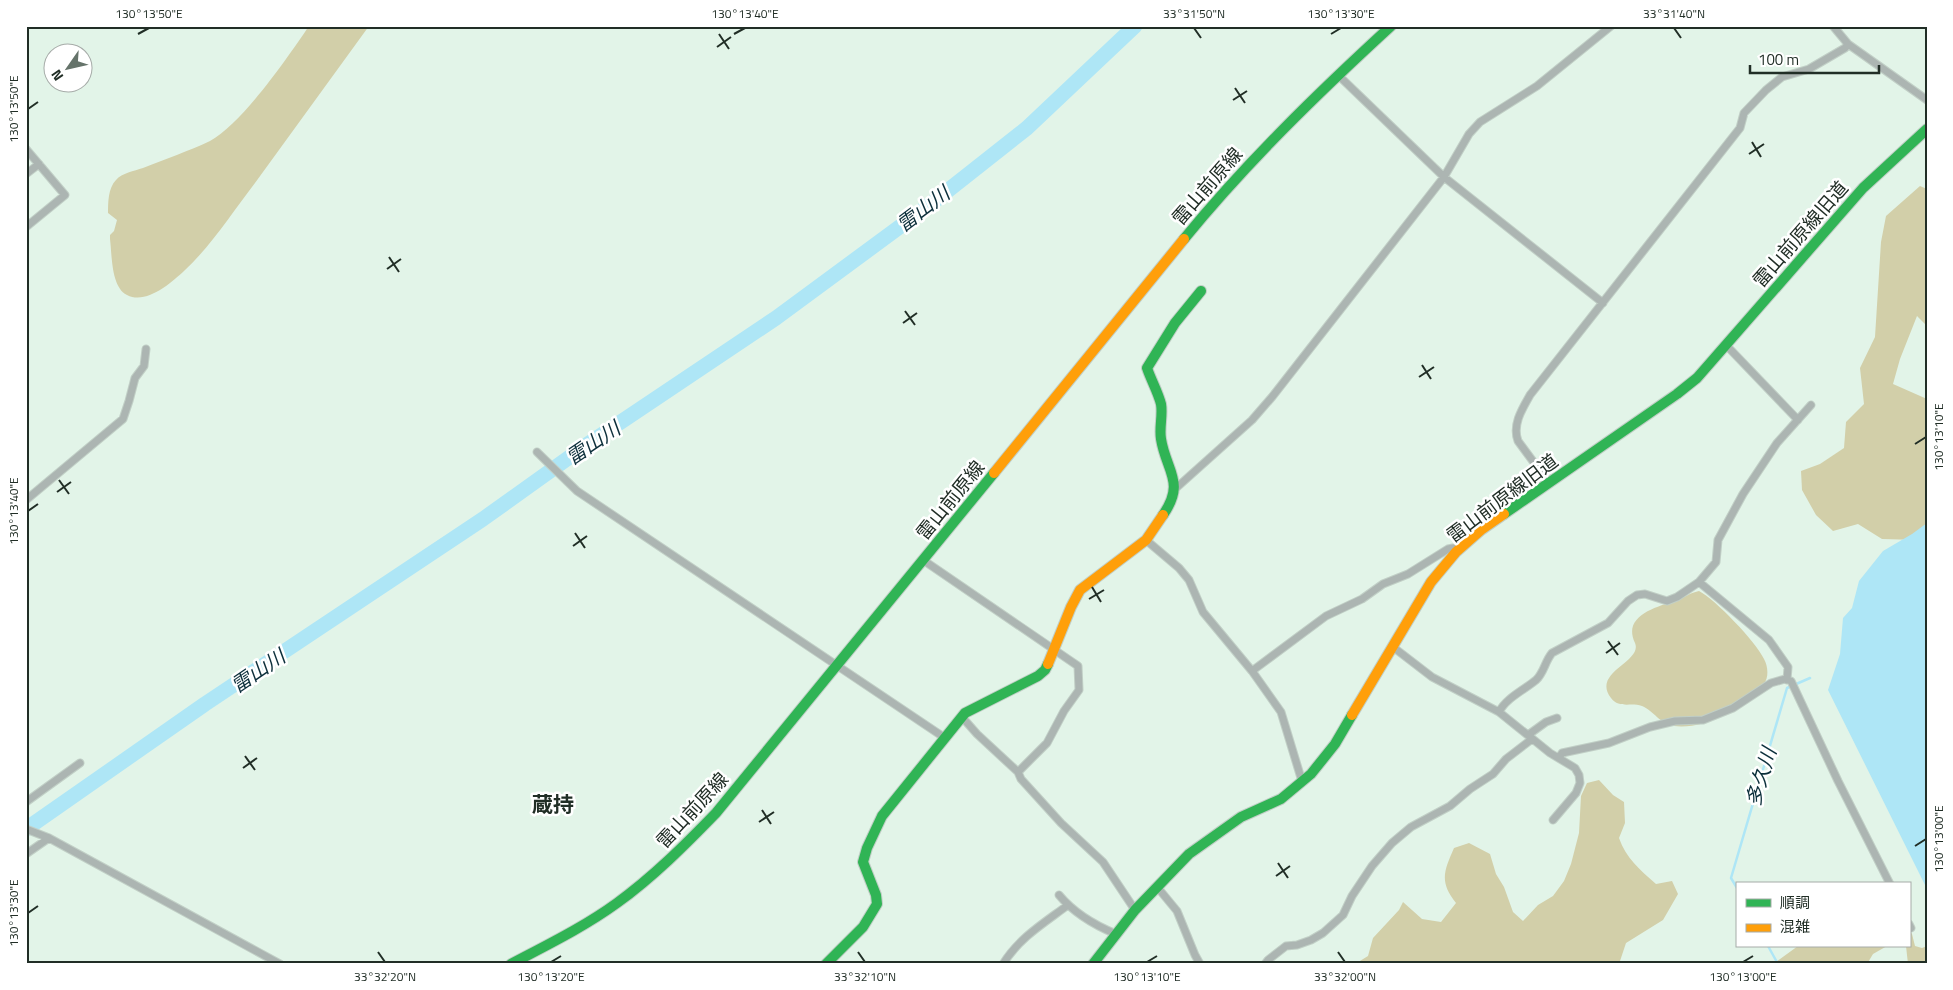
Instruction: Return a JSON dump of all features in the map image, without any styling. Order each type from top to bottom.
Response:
[{"type":"street","name":"雷山前原線","points":[[511,964],[611,907],[680,852],[716,813],[1205,214],[1244,169],[1338,74],[1391,26]]},
{"type":"street","points":[[1175,489],[1252,420],[1267,403],[1444,177],[1469,134],[1480,122],[1537,86],[1611,26]]},
{"type":"street","points":[[1833,26],[1848,44],[1927,100]]},
{"type":"street","points":[[1549,483],[1518,441],[1515,434],[1519,416],[1530,395],[1740,128],[1744,113],[1766,90],[1782,77],[1809,69],[1845,48],[1848,44]]},
{"type":"street","points":[[1338,74],[1444,177],[1603,303]]},
{"type":"street","name":"雷山前原線旧道","points":[[1093,964],[1135,910],[1158,888],[1188,854],[1241,817],[1282,798],[1303,781],[1335,744],[1426,590],[1456,552],[1473,536],[1677,394],[1697,378],[1863,188],[1927,128]]},
{"type":"street","points":[[26,149],[65,195],[26,227]]},
{"type":"street","points":[[26,174],[39,164]]},
{"type":"street","points":[[826,964],[863,927],[877,904],[876,895],[863,862],[878,823],[965,713],[1038,676],[1044,670],[1080,590],[1146,540],[1170,505],[1175,489],[1171,468],[1161,439],[1161,405],[1147,368],[1175,323],[1201,291]]},
{"type":"street","points":[[1726,345],[1798,420]]},
{"type":"street","points":[[26,500],[123,418],[135,378],[144,366],[146,350]]},
{"type":"street","points":[[1499,712],[1512,698],[1536,680],[1541,674],[1546,659],[1552,652],[1608,623],[1628,601],[1637,595],[1645,594],[1667,601],[1677,597],[1699,582],[1716,562],[1718,540],[1744,494],[1777,443],[1811,405]]},
{"type":"street","points":[[537,452],[567,484],[945,738]]},
{"type":"street","points":[[1146,540],[1180,568],[1189,580],[1203,612],[1252,671],[1281,712],[1303,781]]},
{"type":"street","points":[[1252,671],[1326,616],[1362,599],[1383,584],[1408,574],[1448,549],[1453,548],[1456,552]]},
{"type":"street","points":[[923,560],[1078,666],[1079,690],[1064,711],[1047,743],[1018,772]]},
{"type":"street","points":[[1699,582],[1769,640],[1788,667],[1789,680],[1889,882]]},
{"type":"street","points":[[1393,647],[1432,677],[1499,712],[1530,737],[1575,768],[1579,775],[1580,783],[1576,793],[1553,820]]},
{"type":"street","points":[[1559,758],[1562,753],[1609,743],[1650,727],[1675,721],[1703,720],[1734,708],[1771,683],[1789,680]]},
{"type":"street","points":[[962,717],[977,734],[1018,772],[1020,779],[1060,822],[1103,862],[1135,910]]},
{"type":"street","points":[[1265,964],[1286,946],[1297,945],[1323,933],[1343,916],[1352,896],[1372,866],[1392,843],[1411,827],[1450,806],[1470,789],[1493,774],[1546,722],[1557,718]]},
{"type":"street","points":[[26,802],[80,763]]},
{"type":"street","points":[[26,828],[46,837],[280,964]]},
{"type":"street","points":[[26,854],[46,837]]},
{"type":"street","points":[[1158,888],[1177,911],[1200,964]]},
{"type":"street","points":[[1059,895],[1068,905],[1096,925],[1116,934]]},
{"type":"street","points":[[1003,964],[1011,952],[1033,930],[1068,905]]},
{"type":"shaded area","points":[[309,26],[369,26],[203,251],[179,276],[165,287],[142,297],[127,295],[118,285],[112,262],[110,235],[114,231],[117,220],[108,213],[108,209],[113,183],[125,174],[194,148],[210,141],[223,132],[264,89]]},
{"type":"shaded area","points":[[1920,186],[1927,189],[1927,326],[1917,316],[1900,359],[1893,384],[1927,399],[1927,531],[1918,540],[1882,539],[1858,524],[1833,531],[1816,515],[1802,490],[1801,471],[1820,464],[1844,448],[1846,422],[1864,404],[1860,368],[1875,337],[1881,242],[1886,216]]},
{"type":"shaded area","points":[[1699,591],[1715,603],[1744,632],[1760,652],[1767,668],[1767,678],[1764,684],[1726,714],[1693,726],[1669,725],[1642,706],[1621,704],[1614,701],[1607,689],[1607,681],[1632,656],[1635,650],[1632,634],[1633,626],[1637,619],[1659,606]]},
{"type":"shaded area","points":[[1599,780],[1613,795],[1624,802],[1625,823],[1619,838],[1630,858],[1656,884],[1672,881],[1678,894],[1663,920],[1626,943],[1619,964],[1355,964],[1368,956],[1373,938],[1399,910],[1403,902],[1422,919],[1441,922],[1456,903],[1445,882],[1448,863],[1454,848],[1469,843],[1490,854],[1496,874],[1504,887],[1513,912],[1523,921],[1538,905],[1553,896],[1564,881],[1571,864],[1579,833],[1581,796],[1587,783]]},
{"type":"shaded area","points":[[1910,931],[1915,946],[1922,948],[1927,946],[1927,964],[1908,964],[1906,948],[1910,948]]},
{"type":"shaded area","points":[[1795,948],[1884,948],[1873,954],[1867,964],[1773,964]]},
{"type":"water","points":[[1927,523],[1927,889],[1828,690],[1840,654],[1843,618],[1852,608],[1859,581],[1883,551]]},
{"type":"waterway","name":"雷山川","points":[[26,829],[205,704],[483,519],[585,446],[776,318],[932,203],[1027,128],[1135,26]]},
{"type":"waterway","name":"多久川","points":[[1736,886],[1731,878],[1787,688],[1810,678]]},
{"type":"waterway","name":"多久川","points":[[1769,948],[1778,964]]},
{"type":"traffic: fast","points":[[1184,239],[1258,155],[1391,26]]},
{"type":"traffic: fast","points":[[1504,514],[1677,394],[1697,378],[1863,188],[1927,129]]},
{"type":"traffic: fast","points":[[1163,515],[1170,504],[1174,485],[1161,439],[1161,404],[1147,368],[1175,323],[1201,291]]},
{"type":"traffic: fast","points":[[511,964],[552,943],[604,912],[656,872],[681,849],[716,813],[994,473]]},
{"type":"traffic: fast","points":[[826,964],[863,927],[877,904],[876,895],[863,862],[867,848],[882,816],[965,713],[1038,676],[1045,670],[1048,664]]},
{"type":"traffic: fast","points":[[1093,964],[1135,910],[1189,854],[1241,817],[1281,799],[1311,774],[1335,744],[1352,715]]},
{"type":"traffic: slow","points":[[994,473],[1184,239]]},
{"type":"traffic: slow","points":[[1352,715],[1431,582],[1456,552],[1481,530],[1504,514]]},
{"type":"traffic: slow","points":[[1048,664],[1071,607],[1080,590],[1146,540],[1163,515]]},
{"type":"district","name":"蔵持","points":[[553,805]]}]
